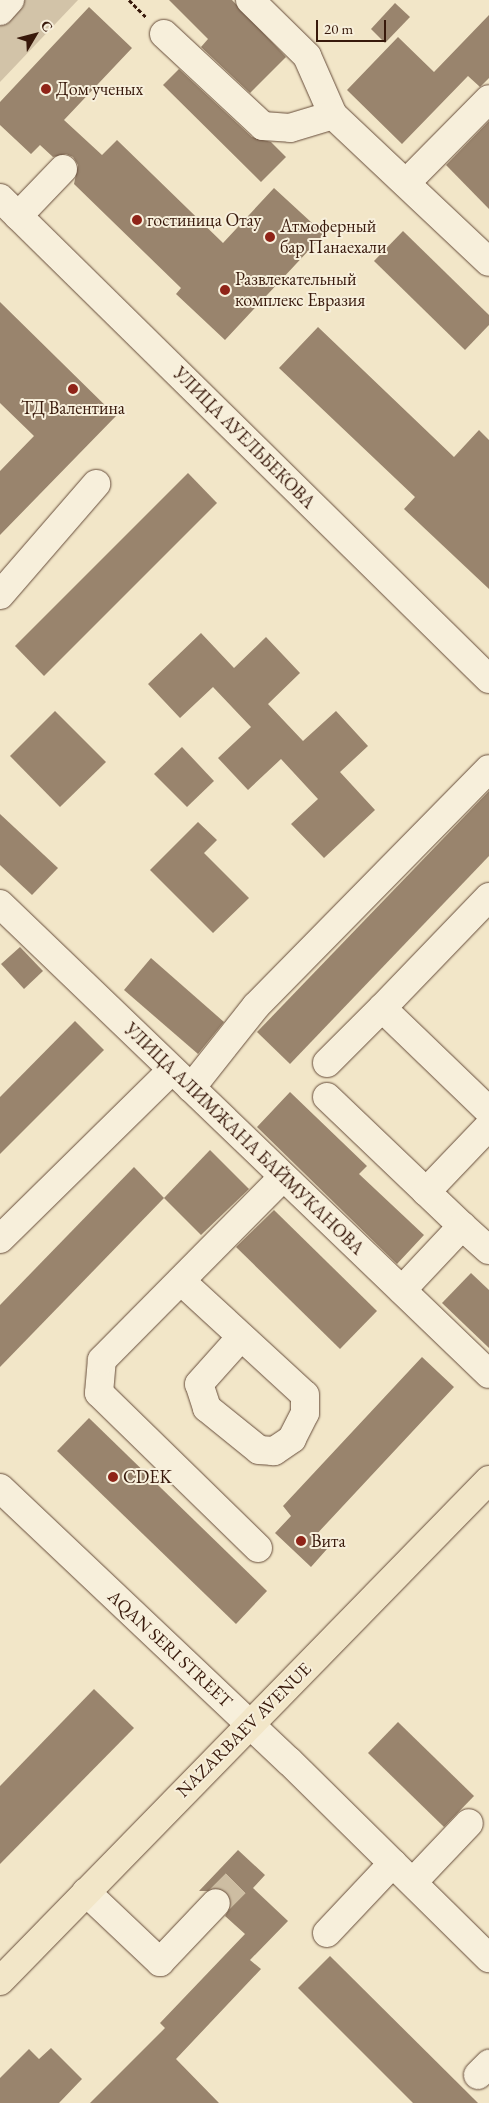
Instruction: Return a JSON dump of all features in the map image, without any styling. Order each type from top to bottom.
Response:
[{"type":"highway","name":"NAZARBAEV AVENUE","points":[[0,1981],[489,1480]]},
{"type":"street","points":[[0,11],[10,0]]},
{"type":"street","points":[[250,0],[307,56],[333,115],[489,262]]},
{"type":"street","points":[[164,34],[264,126],[290,128],[333,115]]},
{"type":"street","points":[[406,183],[489,99]]},
{"type":"street","points":[[5,203],[64,170]]},
{"type":"street","name":"УЛИЦА АУЕЛЬБЕКОВА","points":[[5,203],[489,679]]},
{"type":"street","points":[[0,595],[96,484]]},
{"type":"street","points":[[0,1239],[181,1079],[256,1006],[489,769]]},
{"type":"street","points":[[327,1063],[489,897]]},
{"type":"street","name":"УЛИЦА АЛИМЖАНА БАЙМУКАНОВА","points":[[0,904],[282,1178],[489,1374]]},
{"type":"street","points":[[382,1008],[489,1111]]},
{"type":"street","points":[[327,1097],[489,1250]]},
{"type":"street","points":[[426,1192],[489,1126]]},
{"type":"street","points":[[258,1548],[100,1393],[102,1360],[282,1178]]},
{"type":"street","points":[[402,1290],[462,1226]]},
{"type":"street","points":[[181,1281],[241,1337]]},
{"type":"street","name":"AQAN SERI STREET","points":[[0,1488],[250,1724],[489,1958]]},
{"type":"street","points":[[413,1882],[469,1823]]},
{"type":"street","points":[[327,1934],[393,1863]]},
{"type":"street","points":[[86,1892],[160,1962],[216,1903]]},
{"type":"shaded area","points":[[22,0],[78,0],[0,82],[0,23]]},
{"type":"building","points":[[169,0],[232,0],[286,57],[250,93],[201,47],[208,39]]},
{"type":"building","points":[[395,3],[410,17],[385,43],[371,29]]},
{"type":"building","points":[[89,7],[132,48],[64,120],[102,155],[117,140],[223,243],[274,188],[324,234],[225,340],[176,294],[181,288],[74,184],[78,165],[73,157],[66,154],[53,157],[40,145],[31,154],[0,125],[0,102]]},
{"type":"building","points":[[489,15],[489,78],[480,87],[468,76],[402,144],[347,90],[398,37],[434,72]]},
{"type":"building","points":[[179,69],[252,137],[271,142],[286,157],[261,182],[163,85]]},
{"type":"building","points":[[489,121],[489,209],[446,165]]},
{"type":"building","points":[[403,231],[489,315],[489,325],[465,350],[374,261]]},
{"type":"building","points":[[0,302],[116,416],[0,535],[0,471],[34,436],[0,403]]},
{"type":"building","points":[[318,327],[454,457],[479,430],[489,440],[489,589],[404,509],[415,497],[279,368]]},
{"type":"building","points":[[188,473],[217,503],[44,676],[15,646]]},
{"type":"building","points":[[201,633],[234,668],[266,637],[300,673],[268,704],[303,741],[336,711],[368,746],[340,772],[375,810],[324,858],[291,824],[318,799],[281,759],[248,790],[218,758],[251,727],[213,687],[180,718],[148,684]]},
{"type":"building","points":[[55,711],[106,762],[60,807],[10,756]]},
{"type":"building","points":[[182,747],[214,781],[187,807],[154,774]]},
{"type":"building","points":[[489,791],[489,856],[290,1064],[257,1032]]},
{"type":"building","points":[[0,814],[58,868],[32,895],[0,865]]},
{"type":"building","points":[[198,822],[217,840],[204,853],[249,898],[213,933],[150,870]]},
{"type":"building","points":[[20,947],[43,971],[24,989],[1,964]]},
{"type":"building","points":[[151,958],[224,1022],[198,1054],[124,990]]},
{"type":"building","points":[[75,1021],[104,1050],[0,1154],[0,1097]]},
{"type":"building","points":[[290,1092],[367,1166],[359,1174],[424,1235],[397,1264],[257,1127]]},
{"type":"building","points":[[210,1150],[249,1189],[201,1235],[164,1198]]},
{"type":"building","points":[[134,1167],[164,1198],[0,1367],[0,1305]]},
{"type":"building","points":[[274,1210],[377,1311],[340,1349],[236,1247]]},
{"type":"building","points":[[471,1273],[489,1290],[489,1348],[442,1303]]},
{"type":"building","points":[[422,1357],[454,1387],[314,1537],[327,1549],[311,1567],[275,1533],[291,1516],[283,1506]]},
{"type":"building","points":[[89,1418],[267,1591],[236,1624],[57,1451]]},
{"type":"building","points":[[94,1689],[134,1728],[0,1864],[0,1786]]},
{"type":"building","points":[[398,1722],[474,1796],[444,1827],[368,1753]]},
{"type":"building","points":[[238,1850],[265,1875],[253,1888],[288,1921],[250,1960],[261,1969],[176,2059],[219,2103],[90,2103],[165,2028],[160,2023],[245,1934],[225,1916],[231,1906],[226,1891],[199,1891]]},
{"type":"building","points":[[330,1956],[478,2103],[413,2103],[298,1988]]},
{"type":"building","points":[[51,2048],[82,2079],[59,2103],[0,2103],[0,2078],[29,2049],[39,2059]]},
{"type":"tunnel","points":[[216,1903],[244,1875]]},
{"type":"place","name":"Дом ученых","points":[[46,89]]},
{"type":"place","name":"гостиница Отау","points":[[137,220]]},
{"type":"place","name":"Атмоферный бар Панаехали","points":[[270,237]]},
{"type":"place","name":"Развлекательный комплекс Евразия","points":[[225,290]]},
{"type":"place","name":"ТД Валентина","points":[[73,389]]},
{"type":"place","name":"CDEK","points":[[113,1477]]},
{"type":"place","name":"Вита","points":[[301,1541]]}]
